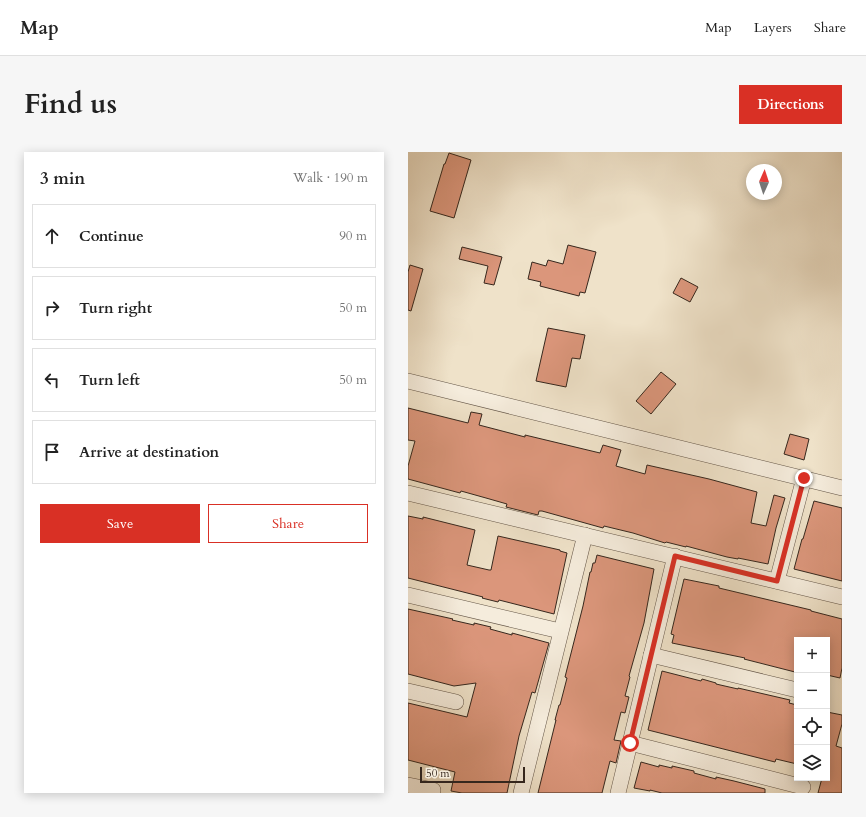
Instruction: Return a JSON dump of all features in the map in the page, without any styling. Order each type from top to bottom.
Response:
[{"type":"street","points":[[408,381],[842,488]]},
{"type":"street","points":[[777,581],[804,478]]},
{"type":"street","points":[[408,493],[842,597]]},
{"type":"street","points":[[521,793],[585,535]]},
{"type":"street","points":[[618,793],[675,556]]},
{"type":"street","points":[[408,595],[560,631]]},
{"type":"street","points":[[652,655],[794,689]]},
{"type":"street","points":[[408,691],[456,702]]},
{"type":"street","points":[[630,743],[803,787]]},
{"type":"street","points":[[408,785],[432,790]]},
{"type":"building","points":[[449,153],[471,160],[454,218],[430,211],[444,164]]},
{"type":"building","points":[[568,245],[596,252],[585,293],[580,292],[579,296],[540,286],[541,282],[528,279],[532,262],[546,266],[548,260],[563,264]]},
{"type":"building","points":[[462,247],[502,257],[494,285],[484,283],[488,266],[459,259]]},
{"type":"building","points":[[410,265],[423,269],[411,311],[408,310],[408,272]]},
{"type":"building","points":[[681,278],[698,287],[690,302],[673,293]]},
{"type":"building","points":[[548,328],[585,335],[580,359],[572,358],[566,387],[536,381]]},
{"type":"building","points":[[661,372],[676,384],[651,414],[636,401]]},
{"type":"building","points":[[408,408],[468,423],[471,412],[482,414],[479,425],[525,437],[525,435],[600,453],[603,445],[621,450],[616,466],[645,474],[647,465],[757,492],[751,523],[766,526],[774,495],[785,498],[776,528],[768,564],[727,557],[686,546],[665,543],[633,533],[604,526],[603,528],[542,511],[539,511],[538,515],[506,507],[507,504],[461,491],[460,493],[408,479],[408,466],[415,441],[408,440]]},
{"type":"building","points":[[790,434],[809,439],[804,460],[784,454]]},
{"type":"building","points":[[814,501],[842,508],[842,581],[794,569]]},
{"type":"building","points":[[408,516],[423,519],[423,517],[475,530],[467,565],[491,570],[498,536],[560,550],[567,553],[554,614],[499,600],[498,602],[408,578]]},
{"type":"building","points":[[597,555],[654,569],[644,623],[625,696],[629,697],[625,713],[621,712],[614,740],[621,741],[616,763],[610,761],[602,793],[538,793],[555,720],[567,678],[565,677],[590,572]]},
{"type":"building","points":[[684,579],[719,586],[719,588],[842,619],[842,668],[840,678],[830,676],[830,637],[794,637],[794,672],[744,659],[745,658],[672,643],[674,635],[671,634]]},
{"type":"building","points":[[408,609],[474,625],[474,623],[491,627],[490,629],[549,643],[535,693],[532,692],[519,736],[507,793],[462,793],[451,791],[455,772],[408,760],[408,703],[467,717],[476,683],[454,686],[408,674]]},
{"type":"building","points":[[662,671],[701,681],[702,679],[716,684],[790,700],[789,703],[794,704],[794,763],[776,759],[775,762],[648,730]]},
{"type":"building","points":[[830,713],[842,715],[842,724],[836,746],[842,748],[842,793],[818,793],[821,781],[830,781]]},
{"type":"building","points":[[641,762],[659,767],[659,765],[672,768],[672,766],[694,771],[694,773],[716,779],[716,777],[734,781],[765,789],[765,793],[662,793],[634,788]]},
{"type":"route","points":[[630,743],[675,556],[777,581],[804,478]]}]
